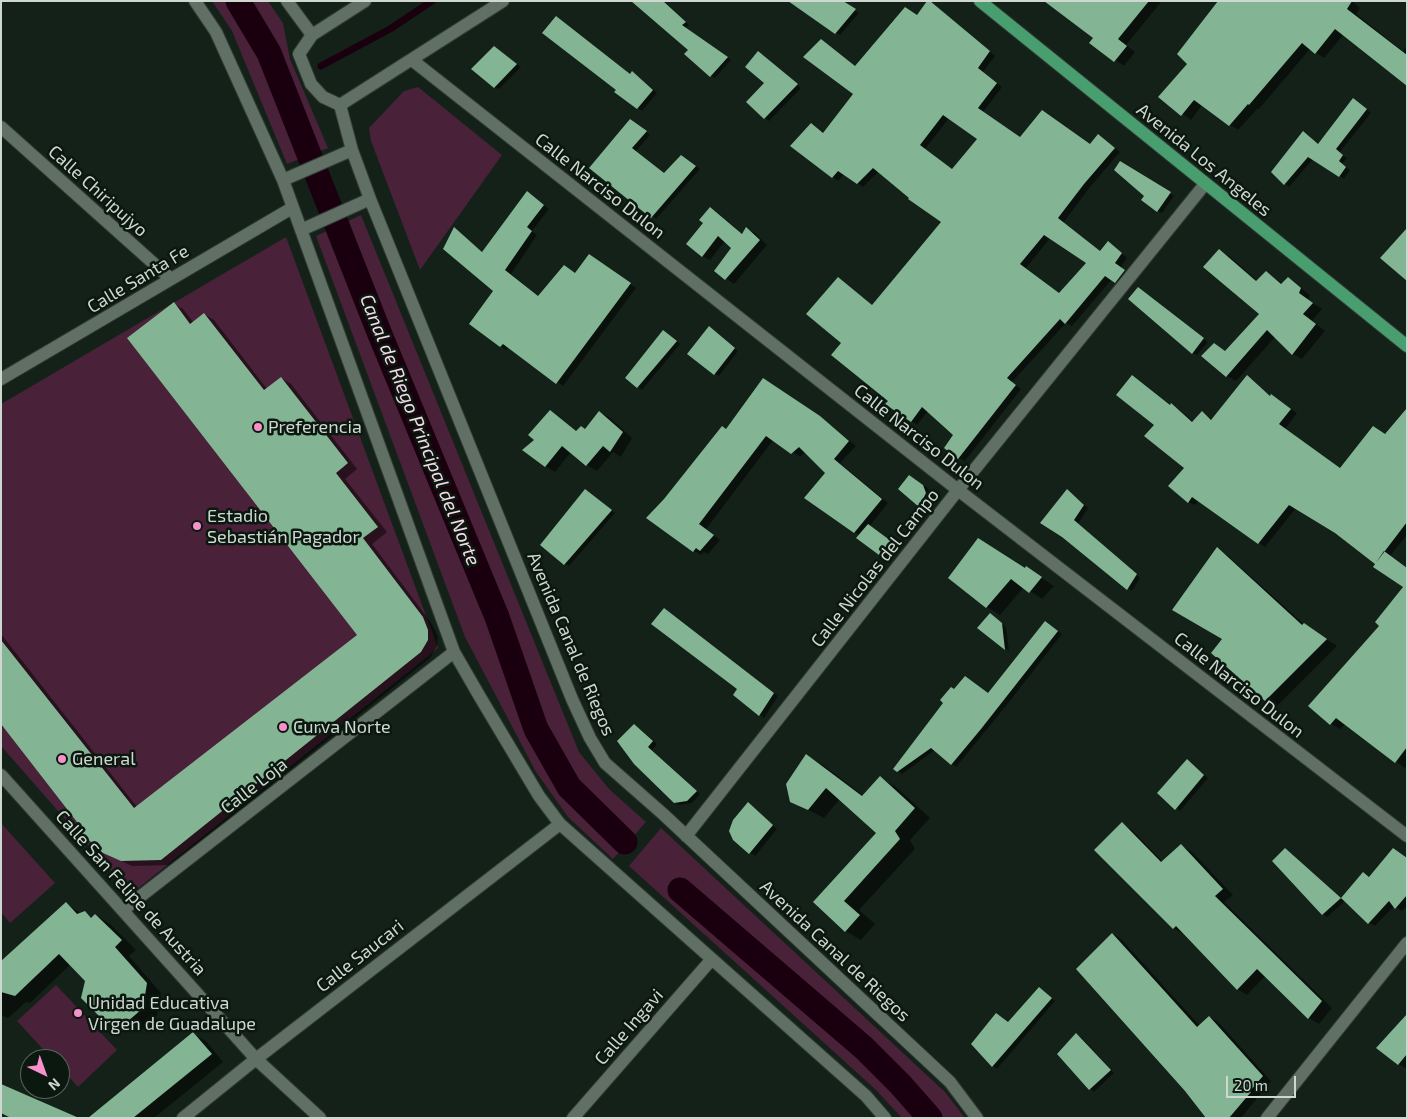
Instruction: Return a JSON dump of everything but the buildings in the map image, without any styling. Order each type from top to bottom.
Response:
[{"type":"main road","name":"Avenida Los Angeles","points":[[980,1],[1407,346]]},
{"type":"street","points":[[195,1],[216,32],[283,180],[454,652],[539,796],[560,824],[866,1096],[885,1118]]},
{"type":"street","points":[[287,1],[312,35]]},
{"type":"street","points":[[365,1],[312,35],[299,54],[311,84],[322,97],[340,105],[503,1]]},
{"type":"street","name":"Calle Narciso Dulon","points":[[412,60],[958,490],[1407,836]]},
{"type":"street","name":"Avenida Canal de Riegos","points":[[340,105],[352,150],[370,199],[572,700],[590,738],[605,763],[950,1082],[977,1118]]},
{"type":"street","name":"Calle Chiripujyo","points":[[1,127],[171,279]]},
{"type":"street","points":[[283,180],[352,150]]},
{"type":"street","name":"Calle Nicolas del Campo","points":[[686,836],[958,490],[1205,184]]},
{"type":"street","points":[[301,230],[370,199]]},
{"type":"street","name":"Calle Santa Fe","points":[[1,379],[292,208]]},
{"type":"street","name":"Calle Loja","points":[[123,910],[454,652]]},
{"type":"street","name":"Calle San Felipe de Austria","points":[[1,775],[256,1059],[320,1118]]},
{"type":"street","name":"Calle Saucari","points":[[183,1118],[256,1059],[560,824]]},
{"type":"street","points":[[1267,1118],[1407,943]]},
{"type":"street","name":"Calle Ingavi","points":[[574,1118],[712,959]]},
{"type":"shaded area","points":[[212,1],[268,1],[283,23],[290,59],[328,148],[287,164],[232,31]]},
{"type":"shaded area","points":[[418,87],[502,155],[420,270],[371,141],[369,128],[404,91]]},
{"type":"shaded area","points":[[361,215],[579,752],[609,789],[646,822],[613,859],[568,817],[536,772],[465,637],[316,236]]},
{"type":"shaded area","name":"Estadio Sebastián Pagador","points":[[286,237],[438,648],[131,894],[1,746],[1,404]]},
{"type":"shaded area","points":[[1,823],[55,883],[10,923],[1,912]]},
{"type":"shaded area","points":[[661,828],[945,1092],[965,1118],[902,1118],[875,1089],[629,866]]},
{"type":"shaded area","points":[[56,985],[117,1050],[78,1087],[70,1078],[70,1049],[43,1049],[17,1021]]},
{"type":"waterway","name":"Canal de Riego Principal del Norte","points":[[238,1],[269,53],[379,332],[497,617],[536,729],[569,787],[625,842]]},
{"type":"waterway","points":[[321,66],[390,29],[432,1]]},
{"type":"waterway","name":"Canal de Riego Principal del Norte","points":[[680,890],[864,1048],[930,1118]]},
{"type":"place","name":"Preferencia","points":[[258,427]]},
{"type":"place","name":"Estadio Sebastián Pagador","points":[[197,526]]},
{"type":"place","name":"Curva Norte","points":[[283,727]]},
{"type":"place","name":"General","points":[[62,759]]},
{"type":"place","name":"Unidad Educativa Virgen de Guadalupe","points":[[78,1013]]}]
